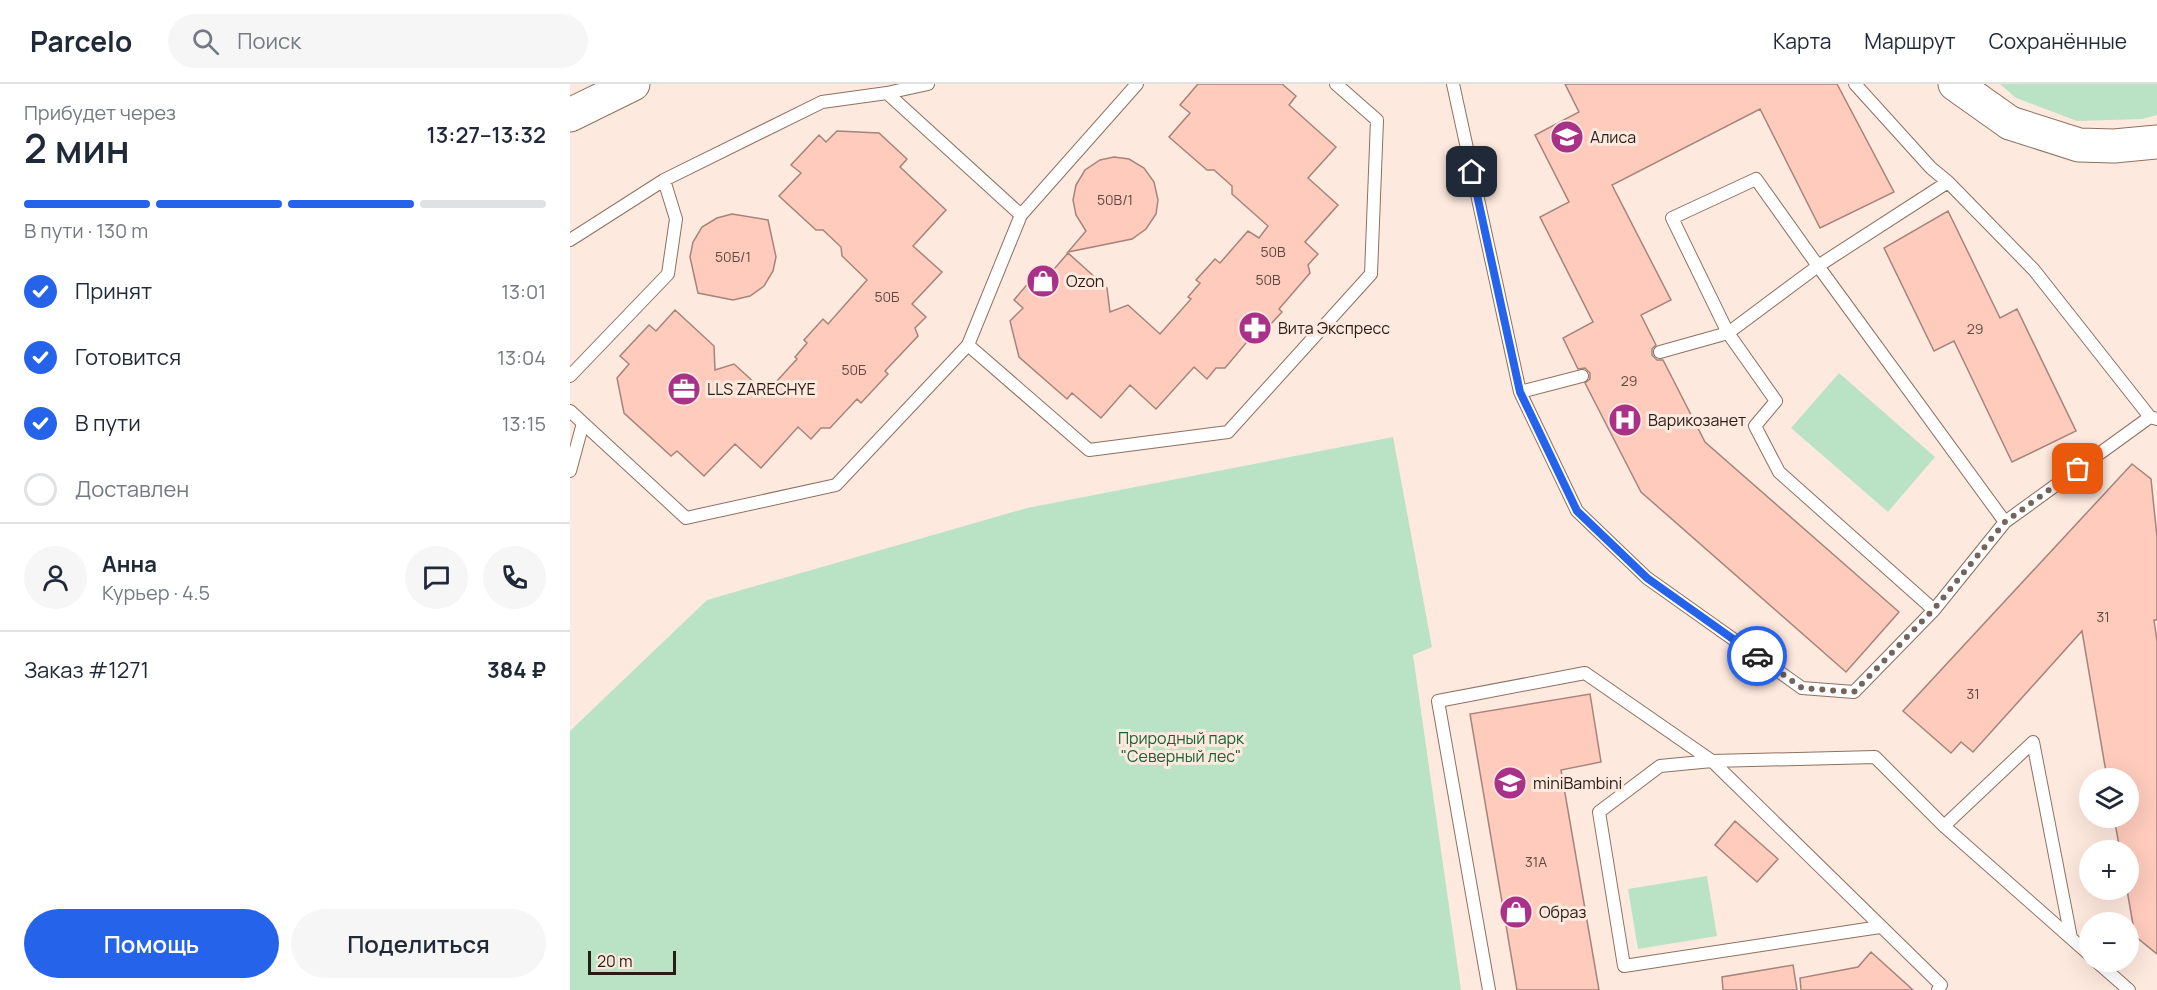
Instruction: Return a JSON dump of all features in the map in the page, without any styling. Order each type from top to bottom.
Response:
[{"type":"main road","points":[[570,115],[633,84]]},
{"type":"main road","points":[[1955,84],[2010,123],[2079,145],[2114,146],[2157,142]]},
{"type":"lane","points":[[570,240],[664,180],[822,102],[887,93],[928,84]]},
{"type":"lane","points":[[570,411],[686,518],[836,485],[968,345],[1021,215],[1137,84]]},
{"type":"lane","points":[[968,345],[1089,450],[1228,432],[1371,274],[1377,120],[1336,84]]},
{"type":"lane","points":[[1453,84],[1520,392],[1577,511],[1647,578],[1802,688],[1854,692],[1934,609],[2005,522],[2153,418],[2034,270],[1948,182],[1931,168],[1855,84]]},
{"type":"lane","points":[[887,93],[1021,215]]},
{"type":"lane","points":[[1934,609],[1779,472],[1755,426],[1776,401],[1728,333],[1672,218],[1756,179],[2005,522]]},
{"type":"lane","points":[[570,376],[668,274],[676,219],[664,180]]},
{"type":"lane","points":[[1660,352],[1728,333],[1818,266],[1948,182]]},
{"type":"lane","points":[[1520,392],[1582,376]]},
{"type":"lane","points":[[570,471],[583,423]]},
{"type":"lane","points":[[1489,990],[1438,701],[1585,673],[1712,761],[1941,985],[1938,990]]},
{"type":"lane","points":[[1944,826],[2033,742],[2071,938]]},
{"type":"lane","points":[[1880,927],[1624,966],[1599,812],[1660,766],[1712,761],[1875,757],[1944,826],[2079,945]]},
{"type":"lane","points":[[2108,972],[2129,990]]},
{"type":"green space","points":[[2000,84],[2157,84],[2157,115],[2142,119],[2077,121],[2016,98]]},
{"type":"green space","points":[[1839,373],[1935,457],[1888,512],[1791,428]]},
{"type":"green space","name":"Природный парк \"Северный лес\"","points":[[1393,437],[1432,647],[1413,655],[1461,990],[570,990],[570,731],[707,600],[1027,508]]},
{"type":"green space","points":[[1707,876],[1717,936],[1638,949],[1628,889]]},
{"type":"building","points":[[1198,84],[1282,84],[1296,96],[1289,105],[1336,147],[1308,178],[1338,205],[1305,242],[1318,254],[1308,265],[1310,273],[1279,309],[1282,312],[1255,341],[1251,337],[1225,368],[1216,368],[1207,379],[1194,367],[1156,409],[1130,385],[1101,418],[1072,393],[1067,399],[1019,357],[1010,321],[1023,308],[1014,300],[1041,268],[1049,275],[1068,253],[1107,288],[1110,312],[1128,305],[1160,334],[1191,299],[1188,297],[1200,283],[1196,280],[1215,259],[1220,263],[1248,231],[1259,238],[1268,226],[1232,194],[1232,186],[1214,170],[1207,170],[1169,137],[1190,113],[1180,105]]},
{"type":"building","points":[[1565,84],[1837,84],[1894,192],[1820,228],[1760,109],[1612,185],[1671,300],[1641,315],[1656,345],[1652,349],[1652,355],[1657,360],[1663,360],[1705,442],[1899,612],[1846,672],[1641,492],[1585,383],[1590,379],[1590,373],[1585,368],[1578,369],[1563,338],[1593,322],[1540,217],[1569,202],[1535,135],[1579,112]]},
{"type":"building","points":[[837,131],[879,133],[907,159],[900,167],[946,210],[913,246],[942,272],[912,304],[926,317],[915,328],[918,336],[885,371],[888,374],[861,403],[857,399],[830,428],[821,428],[811,439],[798,427],[761,468],[735,444],[704,476],[677,451],[671,456],[624,413],[617,378],[629,364],[620,356],[649,325],[656,331],[675,310],[714,346],[715,370],[734,364],[766,393],[797,359],[795,357],[807,343],[804,340],[823,319],[828,324],[867,280],[842,256],[841,247],[823,230],[816,230],[779,196],[801,173],[791,165],[819,135],[826,142]]},
{"type":"building","points":[[1114,157],[1129,159],[1144,168],[1154,182],[1158,200],[1156,214],[1146,229],[1132,239],[1068,252],[1086,231],[1076,215],[1073,200],[1076,185],[1085,170],[1100,160]]},
{"type":"building","points":[[1948,211],[2000,318],[2017,309],[2076,431],[2012,462],[1954,341],[1934,351],[1884,248]]},
{"type":"building","points":[[732,214],[768,220],[776,257],[773,271],[764,286],[750,296],[733,300],[698,293],[690,257],[693,242],[702,227],[717,218]]},
{"type":"building","points":[[2132,464],[2151,479],[2157,537],[2157,620],[2154,620],[2157,641],[2157,954],[2139,939],[2139,912],[2131,912],[2129,900],[2139,900],[2139,840],[2118,840],[2116,828],[2139,828],[2139,768],[2105,768],[2082,631],[1973,752],[1961,742],[1951,753],[1903,711]]},
{"type":"building","points":[[1590,694],[1601,762],[1561,770],[1599,990],[1517,990],[1470,714]]},
{"type":"building","points":[[1735,821],[1778,859],[1757,882],[1715,845]]},
{"type":"building","points":[[1871,952],[1913,990],[1801,990],[1800,978],[1858,967]]},
{"type":"building","points":[[1793,965],[1797,990],[1723,990],[1722,977]]},
{"type":"way so far","points":[[1757,656],[1802,688],[1854,692],[1934,609],[2005,522],[2078,469]]},
{"type":"place","name":"Алиса","points":[[1567,137]]},
{"type":"place","name":"Ozon","points":[[1043,281]]},
{"type":"place","name":"Вита Экспресс","points":[[1255,328]]},
{"type":"place","name":"LLS ZARECHYE","points":[[684,389]]},
{"type":"place","name":"Варикозанет","points":[[1625,420]]},
{"type":"place","name":"miniBambini","points":[[1510,783]]},
{"type":"place","name":"Образ","points":[[1516,912]]},
{"type":"route","points":[[1472,172],[1520,392],[1577,511],[1647,578],[1757,656]]}]
